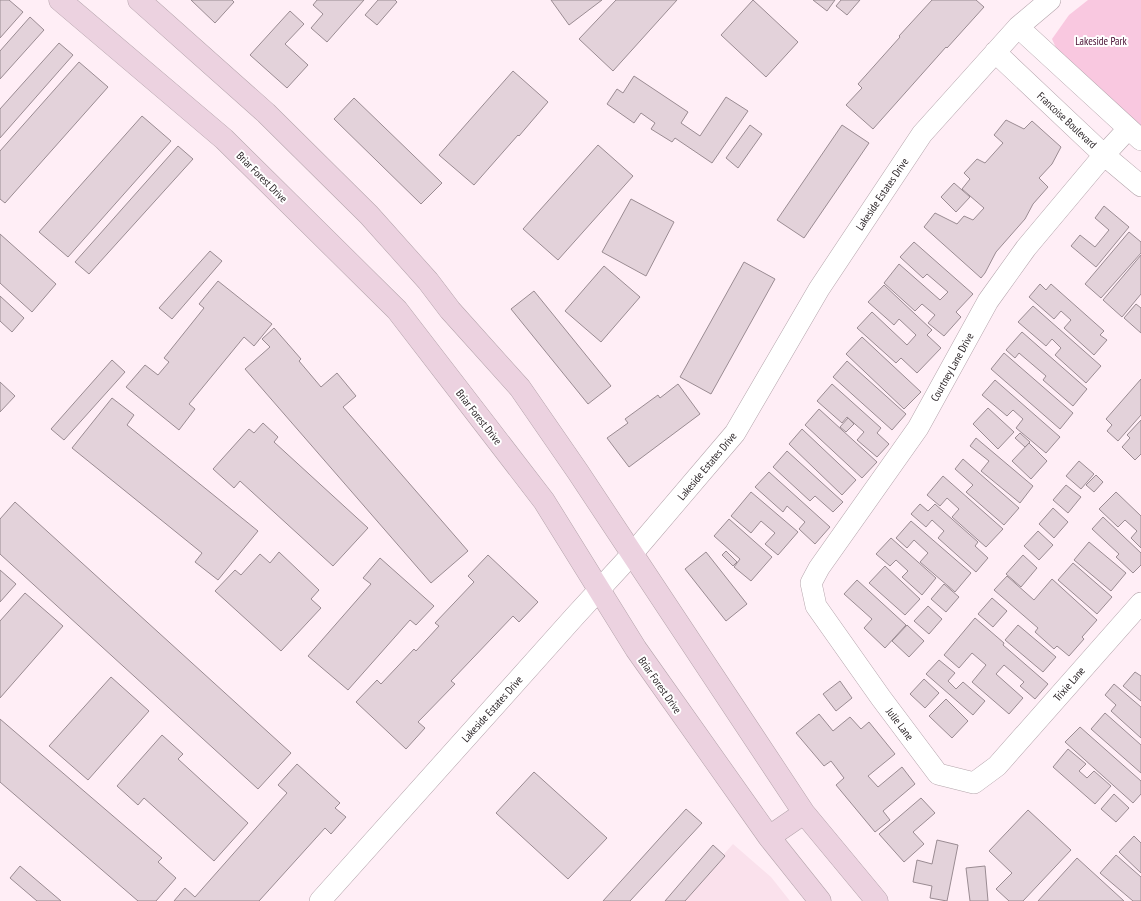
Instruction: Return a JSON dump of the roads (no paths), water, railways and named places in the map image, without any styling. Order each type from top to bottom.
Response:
[{"type":"main road","name":"Briar Forest Drive","points":[[60,0],[224,139],[397,310],[544,501],[636,649],[769,837],[820,901]]},
{"type":"main road","points":[[139,0],[266,113],[369,215],[428,281],[450,310],[520,388],[578,472],[804,813],[877,901]]},
{"type":"main road","points":[[769,837],[804,813]]},
{"type":"street","name":"Lakeside Estates Drive","points":[[320,901],[632,554],[735,434],[819,290],[922,134],[1018,27],[1050,0]]},
{"type":"street","points":[[1018,27],[1134,134]]},
{"type":"street","name":"Francoise Boulevard","points":[[995,52],[1104,155],[1141,186]]},
{"type":"street","name":"Courtney Lane Drive","points":[[825,619],[816,606],[811,583],[819,568],[918,428],[988,301],[1026,248],[1104,155],[1134,134]]},
{"type":"street","name":"Trixie Lane","points":[[997,766],[1141,603]]},
{"type":"street","name":"Julie Lane","points":[[825,619],[880,698],[938,774],[974,783],[997,766]]},
{"type":"park label","name":"Lakeside Park","points":[[1101,41]]}]
